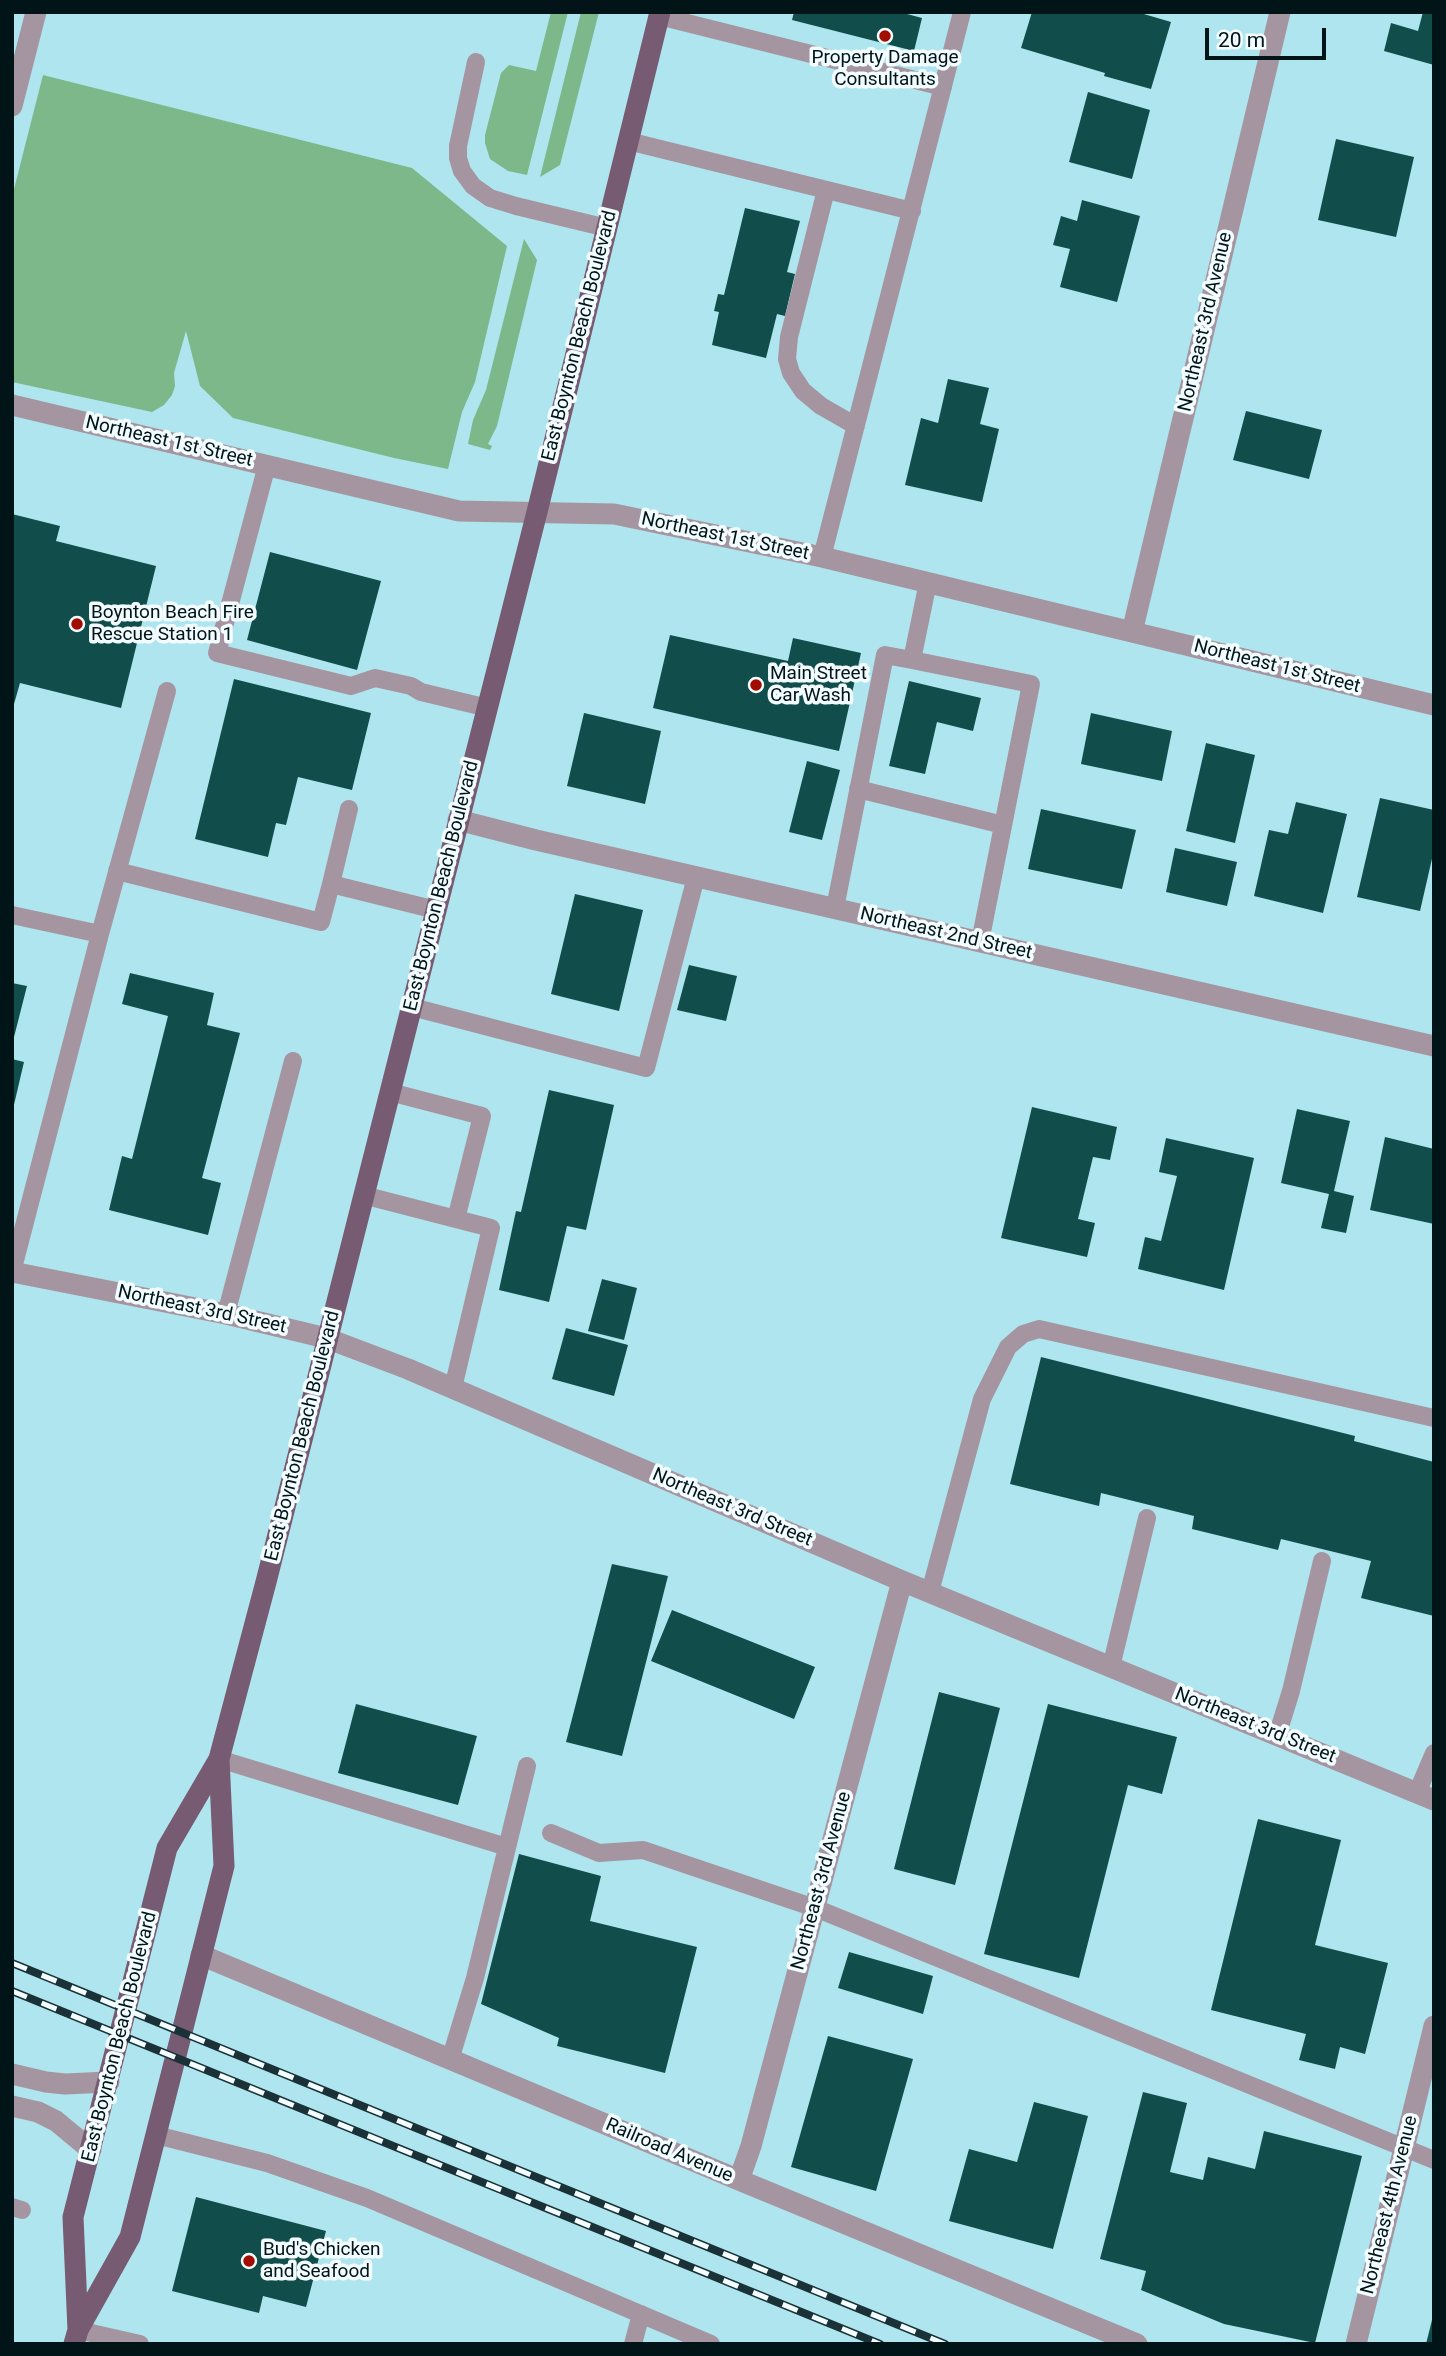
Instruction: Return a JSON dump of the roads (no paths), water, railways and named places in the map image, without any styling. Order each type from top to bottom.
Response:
[{"type":"main road","name":"East Boynton Beach Boulevard","points":[[76,2337],[74,2217],[167,1849],[219,1759],[488,708],[660,14]]},
{"type":"main road","name":"East Boynton Beach Boulevard","points":[[76,2337],[130,2237],[201,1955],[223,1866],[219,1759]]},
{"type":"street","points":[[12,106],[36,12]]},
{"type":"street","name":"Northeast 3rd Avenue","points":[[1132,632],[1280,12]]},
{"type":"street","name":"Northeast 1st Street","points":[[12,405],[459,511],[614,514],[822,557],[1434,705]]},
{"type":"street","name":"Northeast 2nd Street","points":[[458,820],[1434,1046]]},
{"type":"street","name":"Northeast 3rd Street","points":[[12,1272],[226,1314],[326,1338],[453,1388],[902,1581],[1426,1796]]},
{"type":"street","name":"Northeast 3rd Avenue","points":[[738,2180],[751,2146],[902,1581]]},
{"type":"street","name":"Railroad Avenue","points":[[201,1955],[1138,2344]]},
{"type":"street","name":"Northeast 4th Avenue","points":[[1356,2344],[1434,2026]]},
{"type":"street","points":[[12,2074],[65,2084],[109,2081]]},
{"type":"street","points":[[12,2106],[38,2112],[56,2121],[91,2150]]},
{"type":"lane","points":[[822,557],[962,12]]},
{"type":"lane","points":[[660,14],[943,87]]},
{"type":"lane","points":[[476,62],[458,146],[462,171],[473,186],[489,198],[607,228]]},
{"type":"lane","points":[[628,141],[912,211]]},
{"type":"lane","points":[[826,190],[789,337],[787,359],[803,391],[821,406],[856,426]]},
{"type":"lane","points":[[267,465],[217,653],[351,686],[375,678],[488,708]]},
{"type":"lane","points":[[912,660],[928,582]]},
{"type":"lane","points":[[835,908],[885,655],[1031,684],[980,942]]},
{"type":"lane","points":[[12,1272],[167,691]]},
{"type":"lane","points":[[858,789],[1003,825]]},
{"type":"lane","points":[[117,871],[321,922],[349,809]]},
{"type":"lane","points":[[412,1007],[646,1068],[696,877]]},
{"type":"lane","points":[[331,884],[436,910]]},
{"type":"lane","points":[[12,915],[100,934]]},
{"type":"lane","points":[[226,1314],[293,1061]]},
{"type":"lane","points":[[390,1092],[482,1116],[456,1219]]},
{"type":"lane","points":[[363,1195],[491,1228],[453,1388]]},
{"type":"lane","points":[[930,1592],[982,1399],[1008,1347],[1023,1334],[1039,1329],[1434,1418]]},
{"type":"lane","points":[[1111,1667],[1147,1518]]},
{"type":"lane","points":[[1277,1736],[1291,1691],[1322,1561]]},
{"type":"lane","points":[[1426,1796],[1434,1753]]},
{"type":"lane","points":[[219,1759],[507,1847]]},
{"type":"lane","points":[[450,2060],[475,1978],[527,1766]]},
{"type":"lane","points":[[551,1833],[599,1853],[643,1850],[815,1908],[1434,2160]]},
{"type":"lane","points":[[156,2135],[267,2163],[367,2198],[711,2344]]},
{"type":"lane","points":[[633,2344],[641,2314]]},
{"type":"lane","points":[[76,2337],[140,2344]]},
{"type":"railway","points":[[12,1963],[945,2344]]},
{"type":"railway","points":[[12,1991],[880,2344]]},
{"type":"place","name":"Property Damage Consultants","points":[[885,36]]},
{"type":"place","name":"Boynton Beach Fire Rescue Station 1","points":[[77,624]]},
{"type":"place","name":"Main Street Car Wash","points":[[756,685]]},
{"type":"place","name":"Bud's Chicken and Seafood","points":[[249,2261]]}]
